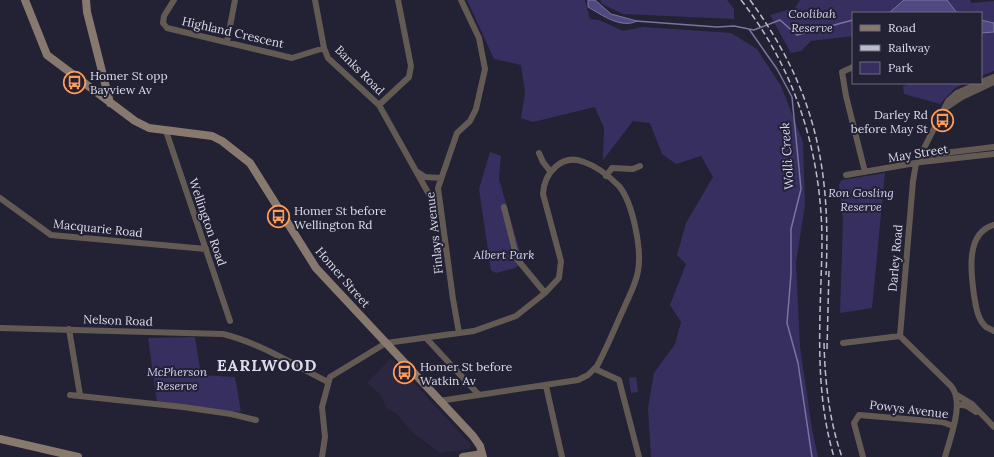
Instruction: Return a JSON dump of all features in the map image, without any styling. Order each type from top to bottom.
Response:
[{"type":"main road","name":"Homer Street","points":[[25,0],[47,55],[140,125],[166,131],[212,136],[222,141],[247,160],[258,174],[310,260],[473,436],[482,456]]},
{"type":"main road","points":[[86,0],[86,12],[110,103]]},
{"type":"main road","points":[[90,88],[96,86],[104,78]]},
{"type":"main road","points":[[0,439],[78,457]]},
{"type":"main road","points":[[463,457],[482,456]]},
{"type":"street","name":"Highland Crescent","points":[[174,0],[164,16],[163,23],[167,28],[292,58],[324,48]]},
{"type":"street","points":[[227,42],[236,0]]},
{"type":"street","name":"Banks Road","points":[[315,0],[324,48],[328,58],[380,105],[442,218]]},
{"type":"street","points":[[380,105],[409,77],[411,66],[398,0]]},
{"type":"street","name":"Finlays Avenue","points":[[460,334],[453,299],[439,195],[441,178],[457,133],[470,121],[476,109],[484,68],[479,38],[461,0]]},
{"type":"street","points":[[852,68],[842,72],[846,96],[865,172]]},
{"type":"street","name":"Darley Road","points":[[982,82],[994,77]]},
{"type":"street","name":"Darley Road","points":[[946,108],[962,97],[994,82]]},
{"type":"street","name":"Darley Road","points":[[900,336],[912,188],[916,164],[946,108],[948,101],[957,93],[978,84]]},
{"type":"street","name":"Wellington Road","points":[[166,131],[230,321]]},
{"type":"street","name":"May Street","points":[[919,156],[994,147]]},
{"type":"street","points":[[539,153],[542,162],[550,171]]},
{"type":"street","name":"May Street","points":[[846,175],[994,154]]},
{"type":"street","points":[[322,457],[325,437],[322,407],[330,377],[386,343],[460,334],[474,331],[516,316],[545,293],[559,278],[561,272],[560,254],[543,194],[544,184],[550,171],[567,162],[580,161],[606,176],[619,187],[626,198],[638,246],[639,260],[634,283],[595,369],[588,375],[578,380],[546,386],[439,400]]},
{"type":"street","points":[[606,176],[612,168],[633,169],[640,166]]},
{"type":"street","points":[[416,171],[425,177],[441,178]]},
{"type":"street","name":"Macquarie Road","points":[[0,198],[51,235],[206,249]]},
{"type":"street","points":[[504,207],[517,259],[545,293]]},
{"type":"street","points":[[994,225],[987,227],[975,244],[971,259],[971,274],[977,312],[986,327],[994,331]]},
{"type":"street","name":"Nelson Road","points":[[0,328],[223,334],[236,337],[328,382]]},
{"type":"street","points":[[69,330],[80,396]]},
{"type":"street","points":[[843,343],[900,336],[951,386],[957,395],[958,404],[945,457]]},
{"type":"street","points":[[426,338],[479,395]]},
{"type":"street","points":[[595,369],[619,380],[639,457]]},
{"type":"street","points":[[546,386],[562,457]]},
{"type":"street","points":[[70,395],[183,407],[231,414],[256,420]]},
{"type":"street","points":[[957,395],[968,400],[994,427]]},
{"type":"street","points":[[958,404],[968,406],[987,420]]},
{"type":"street","name":"Powys Avenue","points":[[862,457],[854,423],[859,415],[942,422],[953,426]]},
{"type":"shaded area","points":[[588,0],[595,0],[611,14],[637,21],[625,23],[605,17],[588,7]]},
{"type":"shaded area","points":[[904,0],[947,0],[956,12],[890,12]]},
{"type":"shaded area","points":[[982,20],[994,23],[994,32],[982,33]]},
{"type":"shaded area","points":[[390,359],[394,361],[471,445],[469,449],[440,453],[412,432],[396,413],[387,409],[380,394],[367,383]]},
{"type":"green space","points":[[467,0],[585,0],[590,19],[599,20],[623,31],[643,27],[731,33],[757,49],[781,86],[803,142],[805,204],[796,263],[800,347],[812,429],[818,457],[651,457],[648,408],[654,373],[675,344],[681,322],[670,305],[686,264],[677,255],[686,223],[713,177],[701,156],[676,164],[662,154],[650,123],[633,121],[603,160],[604,128],[595,107],[533,122],[521,118],[525,93],[521,65],[494,59]]},
{"type":"green space","points":[[600,0],[727,0],[734,9],[734,19],[623,14],[602,4]]},
{"type":"green space","name":"Coolibah Reserve","points":[[800,0],[970,0],[971,3],[994,1],[994,71],[982,76],[982,12],[852,12],[852,36],[811,41],[801,51],[791,53],[770,15],[795,8]]},
{"type":"green space","points":[[964,84],[955,88],[940,104],[904,94],[903,86]]},
{"type":"green space","name":"Albert Park","points":[[490,152],[501,156],[499,179],[523,262],[515,268],[496,273],[491,270],[479,189]]},
{"type":"green space","name":"Ron Gosling Reserve","points":[[885,173],[872,308],[840,313],[843,220],[839,184],[842,180]]},
{"type":"green space","name":"McPherson Reserve","points":[[195,337],[201,375],[235,377],[241,411],[239,412],[157,402],[148,338]]},
{"type":"green space","points":[[636,377],[638,392],[631,393],[629,378]]},
{"type":"waterway","name":"Wolli Creek","points":[[636,21],[717,27],[734,26],[754,30],[780,20],[797,35],[852,20]]},
{"type":"waterway","name":"Wolli Creek","points":[[749,29],[777,69],[792,97],[801,189],[791,229],[791,274],[787,323],[798,363],[812,457]]},
{"type":"railway","points":[[741,0],[777,55],[791,84],[811,146],[821,210],[821,377],[827,430],[834,457]]},
{"type":"railway","points":[[750,0],[772,33],[790,65],[804,98],[814,130],[821,164],[825,199],[827,236],[826,275]]},
{"type":"railway","points":[[827,349],[829,269]]},
{"type":"railway","points":[[824,343],[828,401],[842,457]]},
{"type":"place","name":"Homer St opp Bayview Av","points":[[74,82]]},
{"type":"place","name":"Darley Rd before May St","points":[[943,121]]},
{"type":"place","name":"Homer St before Wellington Rd","points":[[279,217]]},
{"type":"place","name":"Homer St before Watkin Av","points":[[405,373]]},
{"type":"district","name":"EARLWOOD","points":[[267,365]]}]
